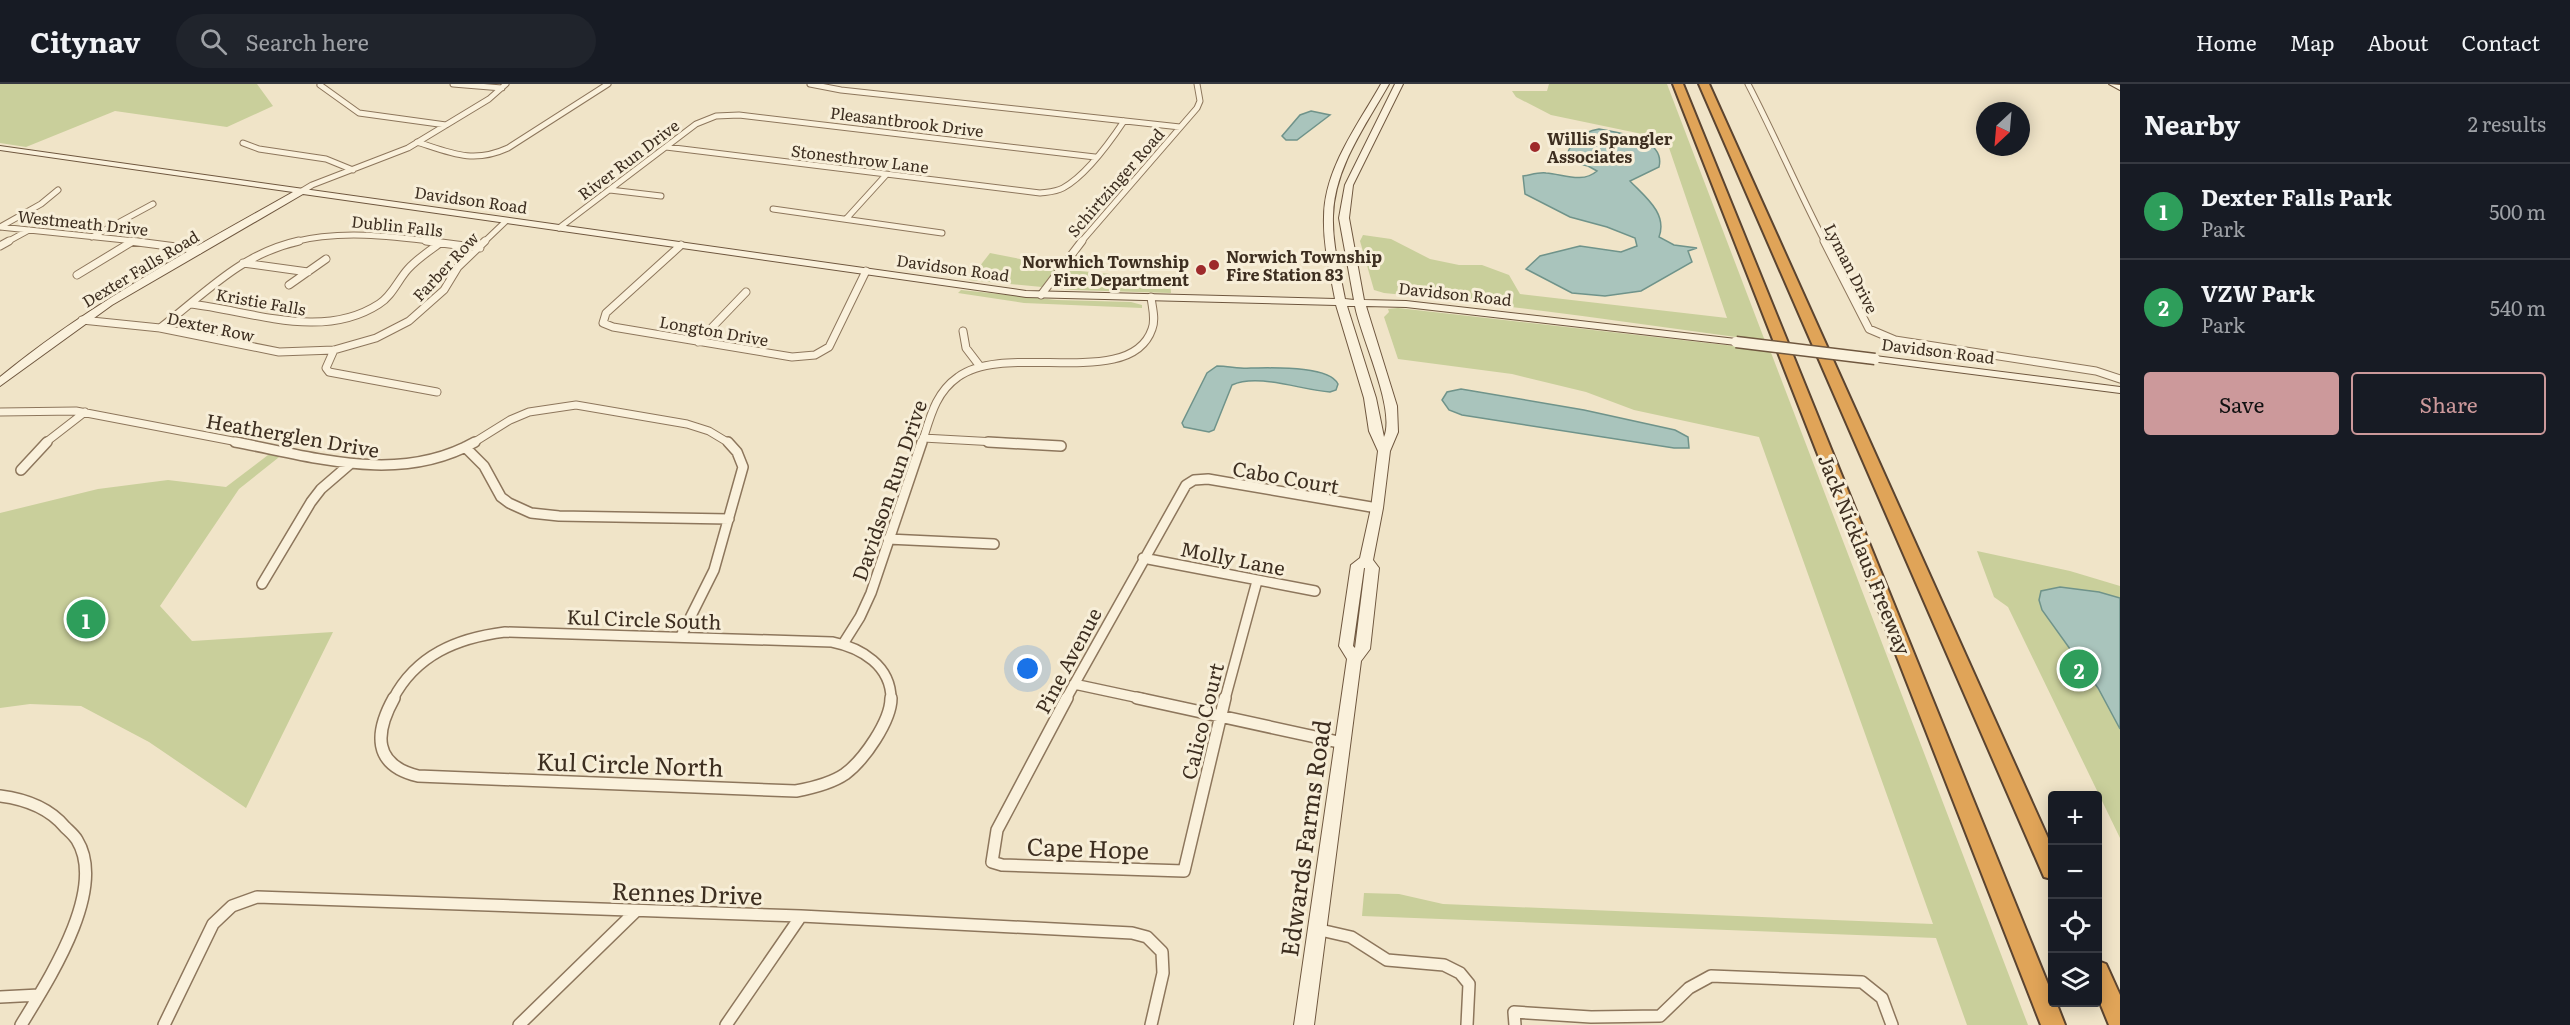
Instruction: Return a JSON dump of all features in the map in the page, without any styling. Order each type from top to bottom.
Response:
[{"type":"highway","name":"Jack Nicklaus Freeway","points":[[1678,84],[2053,1025]]},
{"type":"highway","name":"Jack Nicklaus Freeway","points":[[1704,84],[2048,861]]},
{"type":"highway","points":[[2102,983],[2120,1022]]},
{"type":"main road","name":"Edwards Farms Road","points":[[1384,451],[1375,431],[1370,398],[1340,301],[1329,240],[1328,215],[1333,183],[1344,157],[1385,84]]},
{"type":"main road","name":"Edwards Farms Road","points":[[1304,1025],[1354,659],[1363,649],[1372,568],[1366,560],[1377,508],[1384,451],[1392,432],[1391,406],[1359,302],[1344,218],[1346,198],[1361,157],[1399,84]]},
{"type":"main road","points":[[2113,84],[2120,88]]},
{"type":"main road","name":"Davidson Road","points":[[0,148],[1041,295],[1340,301],[1474,310],[2120,390]]},
{"type":"main road","name":"Dexter Falls Road","points":[[0,383],[82,320],[302,191]]},
{"type":"street","points":[[453,84],[504,86]]},
{"type":"street","points":[[417,142],[460,157],[492,155],[508,148],[608,84]]},
{"type":"street","points":[[810,84],[841,90],[1180,127]]},
{"type":"street","name":"Schirtzinger Road","points":[[1041,295],[1077,247],[1199,105],[1200,96],[1197,84]]},
{"type":"street","name":"Lyman Drive","points":[[1748,84],[1779,144],[1793,181],[1869,329],[1895,339],[2097,372],[2120,379]]},
{"type":"street","points":[[320,85],[359,113],[446,125]]},
{"type":"street","points":[[302,191],[397,153],[489,99],[504,86]]},
{"type":"street","name":"Pleasantbrook Drive","points":[[716,116],[739,115],[1095,157]]},
{"type":"street","name":"River Run Drive","points":[[559,228],[701,121],[716,116]]},
{"type":"street","points":[[1095,157],[1124,121]]},
{"type":"street","points":[[243,143],[259,149],[326,159],[353,170]]},
{"type":"street","name":"Stonesthrow Lane","points":[[666,147],[1023,192],[1051,192],[1065,186],[1095,157]]},
{"type":"street","points":[[846,219],[886,175]]},
{"type":"street","points":[[0,227],[41,204],[58,190]]},
{"type":"street","points":[[610,190],[661,196]]},
{"type":"street","points":[[92,237],[153,204]]},
{"type":"street","points":[[773,209],[942,232]]},
{"type":"street","name":"Farber Row","points":[[334,350],[376,338],[409,321],[444,290],[458,267],[506,221]]},
{"type":"street","name":"Westmeath Drive","points":[[0,227],[199,250]]},
{"type":"street","points":[[0,246],[29,230]]},
{"type":"street","name":"Dublin Falls","points":[[160,328],[232,269],[279,246],[337,233],[375,234],[480,248]]},
{"type":"street","points":[[77,275],[132,241]]},
{"type":"street","name":"Kristie Falls","points":[[191,304],[289,321],[320,323],[345,319],[382,303],[408,269],[440,243]]},
{"type":"street","name":"Longton Drive","points":[[681,245],[606,313],[602,320],[606,325],[792,357],[812,356],[829,347],[866,271]]},
{"type":"street","points":[[289,285],[326,260]]},
{"type":"street","points":[[243,263],[308,272]]},
{"type":"street","points":[[698,342],[746,292]]},
{"type":"street","name":"Davidson Run Drive","points":[[843,644],[860,617],[871,593],[923,438],[942,389],[961,373],[979,365],[1009,361],[1091,363],[1125,356],[1144,345],[1152,332],[1151,297]]},
{"type":"street","name":"Dexter Row","points":[[82,320],[160,328],[269,351],[298,353],[334,350]]},
{"type":"street","points":[[963,331],[966,348],[979,365]]},
{"type":"street","points":[[334,350],[326,363],[329,372],[437,392]]},
{"type":"street","name":"Heatherglen Drive","points":[[0,412],[33,410],[85,412],[350,464],[378,467],[402,466],[430,460],[465,447],[506,422],[528,412],[575,405],[674,421],[707,430],[726,441],[739,454],[743,467],[729,519]]},
{"type":"street","points":[[21,470],[52,436],[85,412]]},
{"type":"street","points":[[923,438],[1061,446]]},
{"type":"street","points":[[465,447],[484,466],[501,497],[517,508],[531,513],[559,516],[729,519],[714,570],[681,636]]},
{"type":"street","points":[[262,584],[310,502],[321,489],[350,464]]},
{"type":"street","name":"Cabo Court","points":[[1189,482],[1208,479],[1377,508]]},
{"type":"street","name":"Pine Avenue","points":[[992,862],[997,830],[1143,558],[1189,482]]},
{"type":"street","points":[[888,539],[994,544]]},
{"type":"street","name":"Molly Lane","points":[[1143,558],[1316,591]]},
{"type":"street","name":"Calico Court","points":[[1184,871],[1220,717],[1257,580]]},
{"type":"street","name":"Kul Circle South","points":[[383,725],[395,693],[421,662],[439,650],[461,640],[505,632],[681,636],[843,644],[873,659],[889,680],[891,705],[885,722]]},
{"type":"street","points":[[1074,684],[1343,743]]},
{"type":"street","name":"Kul Circle North","points":[[383,725],[381,749],[387,760],[397,769],[429,778],[796,790],[812,788],[844,774],[867,750],[885,722]]},
{"type":"street","points":[[0,796],[23,801],[52,814],[68,827],[82,849],[86,885],[83,901],[63,952],[21,1025]]},
{"type":"street","name":"Cape Hope","points":[[992,862],[1002,865],[1184,871]]},
{"type":"street","name":"Rennes Drive","points":[[164,1025],[213,924],[225,910],[240,901],[257,897],[801,916],[1121,932],[1146,937],[1162,952],[1163,973],[1151,1025]]},
{"type":"street","points":[[519,1025],[635,912]]},
{"type":"street","points":[[726,1025],[801,916]]},
{"type":"street","points":[[1316,929],[1351,937],[1387,960],[1444,965],[1460,973],[1469,984],[1467,1025]]},
{"type":"street","points":[[1515,1025],[1514,1012],[1591,1017],[1660,1016],[1682,992],[1696,981],[1711,975],[1862,982],[1882,998],[1892,1025]]},
{"type":"street","points":[[0,997],[39,995]]},
{"type":"green space","points":[[0,84],[257,84],[273,106],[227,127],[115,111],[26,147],[0,143]]},
{"type":"green space","points":[[1549,84],[1667,84],[1765,341],[1374,290],[1360,241],[1363,235],[1391,239],[1430,259],[1459,265],[1482,265],[1509,275],[1520,294],[1727,318],[1666,139],[1551,115],[1516,97],[1512,91],[1547,91]]},
{"type":"green space","points":[[990,253],[1080,271],[1170,280],[1171,293],[1073,290],[969,280]]},
{"type":"green space","points":[[961,290],[1057,300],[1131,302],[1142,305],[1142,308],[1024,303],[958,293]]},
{"type":"green space","points":[[1398,308],[1770,350],[2028,1025],[1967,1025],[1936,938],[1362,916],[1364,893],[1399,894],[1443,904],[1933,924],[1759,437],[1634,410],[1586,392],[1512,374],[1398,359],[1384,317],[1389,312],[1388,309]]},
{"type":"green space","points":[[272,452],[283,454],[239,489],[160,606],[192,641],[333,632],[246,808],[149,742],[81,706],[30,704],[0,708],[0,513],[98,489],[168,480],[226,487]]},
{"type":"green space","points":[[1977,551],[2070,571],[2120,586],[2120,838],[2102,801],[2102,791],[2097,791],[2008,607],[1994,597]]},
{"type":"water","points":[[1311,111],[1330,115],[1297,140],[1286,140],[1282,136],[1300,115]]},
{"type":"water","points":[[1599,129],[1629,135],[1648,143],[1655,149],[1659,157],[1659,167],[1630,181],[1648,199],[1657,213],[1661,228],[1659,237],[1674,245],[1697,248],[1688,251],[1692,262],[1641,291],[1605,296],[1572,293],[1526,269],[1540,256],[1580,246],[1621,252],[1637,246],[1635,238],[1607,227],[1570,217],[1525,194],[1523,176],[1543,173],[1579,178],[1597,171],[1588,166],[1565,161],[1569,149],[1577,139]]},
{"type":"water","points":[[1217,366],[1312,371],[1323,373],[1338,384],[1336,390],[1330,392],[1267,381],[1242,382],[1232,385],[1214,430],[1209,432],[1184,427],[1182,423],[1207,373]]},
{"type":"water","points":[[1461,389],[1584,410],[1675,430],[1688,437],[1689,448],[1674,448],[1462,415],[1449,410],[1442,400],[1447,392]]},
{"type":"water","points":[[2060,587],[2099,592],[2120,598],[2120,729],[2098,688],[2042,610],[2039,600],[2041,591]]},
{"type":"place","name":"Willis Spangler Associates","points":[[1535,147]]},
{"type":"place","name":"Norwich Township Fire Station 83","points":[[1214,265]]},
{"type":"place","name":"Norwhich Township Fire Department","points":[[1201,270]]},
{"type":"place","name":"Dexter Falls Park","points":[[86,619]]},
{"type":"place","name":"VZW Park","points":[[2079,669]]}]
